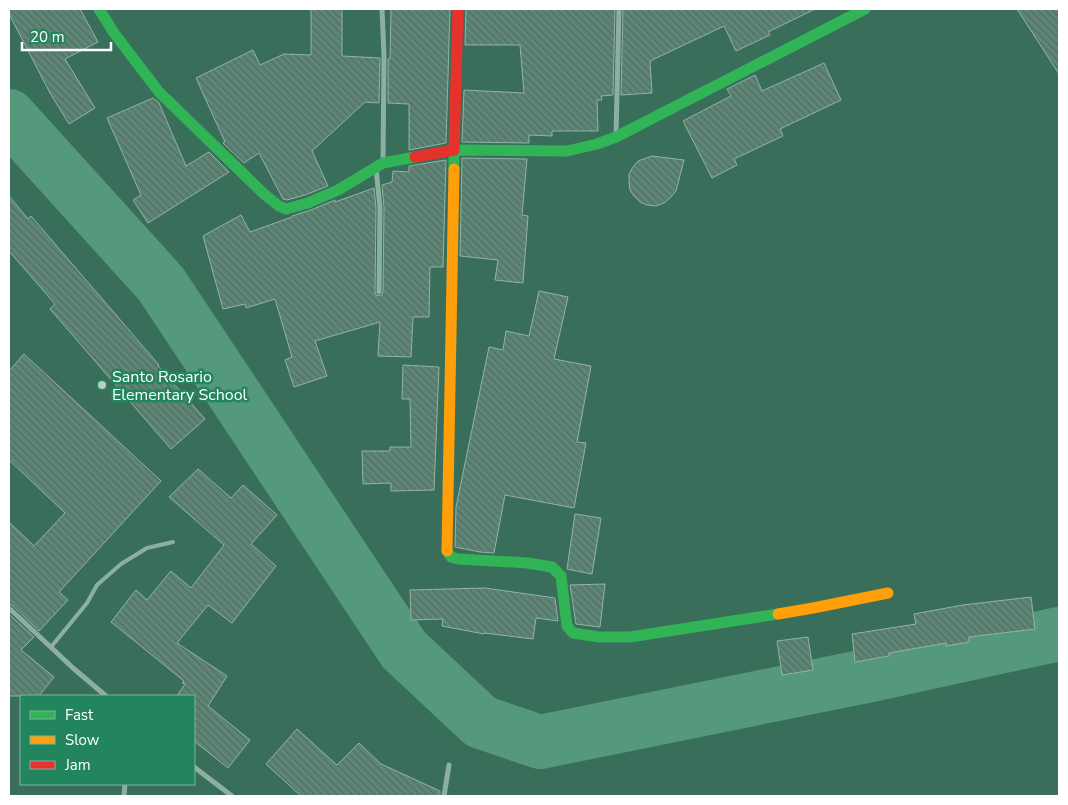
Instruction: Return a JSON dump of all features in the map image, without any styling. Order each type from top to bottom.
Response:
[{"type":"street","points":[[99,9],[114,33],[159,92],[264,194],[286,209],[308,203],[338,190],[380,165],[454,150],[567,151],[597,144],[616,137],[866,9]]},
{"type":"street","points":[[379,292],[380,165],[384,56],[382,9]]},
{"type":"street","points":[[458,9],[447,551],[451,557],[528,563],[552,567],[561,576],[567,626],[573,633],[599,637],[630,637],[814,608],[888,593]]},
{"type":"street","points":[[616,137],[618,9]]},
{"type":"street","points":[[9,608],[105,695]]},
{"type":"street","points":[[444,796],[450,765]]},
{"type":"street","points":[[195,768],[232,796]]},
{"type":"lane","points":[[51,647],[87,603],[97,585],[121,564],[147,548],[174,542]]},
{"type":"building","points":[[9,9],[80,9],[98,42],[65,59],[95,108],[69,124],[50,93],[9,14]]},
{"type":"building","points":[[311,9],[342,9],[342,56],[380,58],[379,103],[365,102],[312,151],[328,186],[287,200],[283,199],[259,153],[244,163],[223,143],[225,142],[196,78],[253,50],[260,65],[284,54],[311,55]]},
{"type":"building","points":[[391,9],[450,9],[446,143],[409,150],[409,104],[388,103]]},
{"type":"building","points":[[466,9],[615,9],[613,95],[601,96],[602,100],[597,100],[598,131],[552,131],[552,136],[529,135],[529,143],[462,142],[464,90],[524,93],[520,45],[465,45]]},
{"type":"building","points":[[623,9],[815,9],[768,32],[770,35],[736,51],[724,26],[650,61],[652,93],[621,95]]},
{"type":"building","points":[[1017,9],[1059,9],[1059,74]]},
{"type":"building","points":[[824,63],[841,100],[780,129],[783,136],[734,159],[737,165],[712,178],[683,121],[731,96],[727,89],[755,75],[762,91]]},
{"type":"building","points":[[153,98],[159,103],[186,166],[209,152],[229,172],[148,223],[133,200],[141,195],[107,118]]},
{"type":"building","points":[[652,156],[684,160],[676,191],[664,203],[656,206],[640,202],[630,190],[629,182],[629,174],[638,161]]},
{"type":"building","points":[[462,158],[527,159],[522,215],[528,216],[523,283],[495,280],[498,260],[460,256]]},
{"type":"building","points":[[446,160],[443,267],[430,267],[429,317],[413,317],[411,357],[378,356],[380,322],[315,341],[327,376],[294,387],[285,360],[292,357],[275,299],[246,308],[245,304],[223,309],[203,236],[241,215],[250,232],[335,200],[335,202],[374,188],[376,208],[375,292],[376,295],[381,296],[383,292],[384,208],[382,185],[392,182],[393,171],[409,172],[409,166]]},
{"type":"building","points":[[9,196],[28,219],[31,216],[205,419],[171,449],[50,309],[55,304],[9,251]]},
{"type":"building","points":[[539,291],[568,297],[554,359],[591,366],[577,442],[586,443],[574,508],[505,495],[494,553],[455,547],[456,507],[489,347],[503,350],[506,331],[529,336]]},
{"type":"building","points":[[24,354],[161,481],[59,592],[68,600],[39,631],[9,604],[9,522],[34,546],[65,513],[9,460],[9,371]]},
{"type":"building","points":[[403,365],[439,367],[434,490],[391,491],[391,483],[363,484],[362,451],[390,451],[390,447],[411,447],[410,399],[402,399]]},
{"type":"building","points":[[198,469],[231,498],[243,485],[277,515],[251,544],[276,566],[232,623],[208,605],[177,643],[227,676],[208,706],[250,740],[228,768],[195,742],[195,695],[178,695],[185,684],[182,683],[184,681],[111,622],[136,590],[147,600],[171,571],[191,588],[224,545],[169,497]]},
{"type":"building","points":[[575,514],[601,518],[592,574],[567,569]]},
{"type":"building","points":[[605,584],[600,627],[576,624],[570,585]]},
{"type":"building","points":[[485,588],[555,598],[558,621],[536,618],[533,639],[484,634],[442,626],[443,619],[411,620],[410,590]]},
{"type":"building","points":[[1031,597],[1035,629],[969,637],[969,642],[946,646],[946,643],[889,653],[889,656],[855,662],[852,634],[916,624],[914,614],[963,605]]},
{"type":"building","points":[[9,614],[34,637],[21,650],[54,677],[40,695],[9,696]]},
{"type":"building","points":[[808,637],[813,670],[782,675],[777,641]]},
{"type":"building","points":[[297,729],[337,765],[359,743],[381,764],[440,791],[440,796],[301,796],[266,764]]},
{"type":"waterway","points":[[9,116],[161,284],[404,650],[481,722],[540,742],[871,675],[1059,634]]},
{"type":"traffic: fast","points":[[99,9],[114,33],[159,92],[264,194],[279,206],[286,209],[308,203],[338,190],[383,163],[415,157]]},
{"type":"traffic: fast","points":[[454,169],[454,150],[567,151],[597,144],[616,137],[865,9]]},
{"type":"traffic: fast","points":[[447,551],[451,557],[458,559],[528,563],[552,567],[561,576],[567,626],[573,633],[599,637],[630,637],[778,614]]},
{"type":"traffic: slow","points":[[447,551],[454,169]]},
{"type":"traffic: slow","points":[[778,614],[888,593]]},
{"type":"traffic: jam","points":[[415,157],[454,150],[458,9]]},
{"type":"place","name":"Santo Rosario Elementary School","points":[[102,385]]}]
